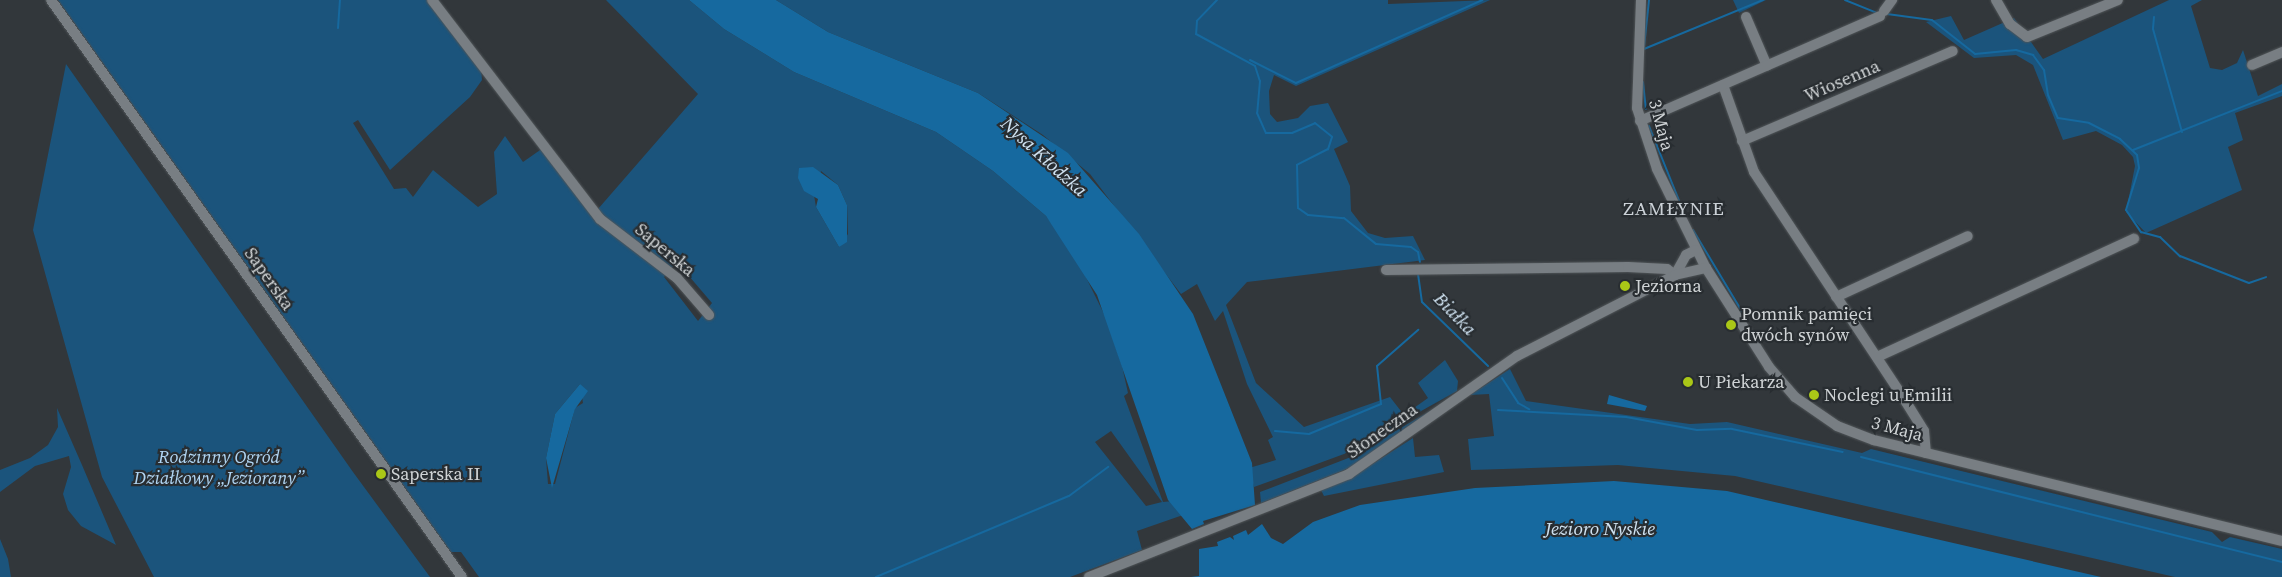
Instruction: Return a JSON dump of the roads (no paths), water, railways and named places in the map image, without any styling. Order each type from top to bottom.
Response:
[{"type":"street","name":"Saperska","points":[[51,0],[462,577]]},
{"type":"street","name":"Saperska","points":[[432,0],[600,219],[677,278],[709,315]]},
{"type":"street","name":"3 Maja","points":[[1641,0],[1635,71],[1640,122],[1696,250],[1706,268],[1769,367],[1794,397],[1853,433],[1926,453],[2282,540]]},
{"type":"street","points":[[1640,122],[1882,13],[1892,0]]},
{"type":"street","points":[[1996,0],[2010,24],[2027,37],[2118,0]]},
{"type":"street","points":[[1746,17],[1767,66]]},
{"type":"street","name":"Wiosenna","points":[[1742,141],[1953,51]]},
{"type":"street","points":[[2252,65],[2282,52]]},
{"type":"street","points":[[1723,85],[1754,172],[1924,431],[1926,453]]},
{"type":"street","points":[[1836,297],[1968,236]]},
{"type":"street","points":[[1877,357],[2134,239]]},
{"type":"street","points":[[1386,270],[1628,267],[1666,269],[1675,275],[1686,255],[1696,250]]},
{"type":"street","name":"Słoneczna","points":[[1089,577],[1193,532],[1349,474],[1383,454],[1493,370],[1675,275],[1706,268]]},
{"type":"water","name":"Nysa Kłodzka","points":[[689,0],[776,0],[828,32],[978,93],[1068,153],[1139,234],[1193,314],[1252,463],[1255,505],[1203,521],[1204,524],[1192,529],[1168,500],[1097,295],[1046,216],[993,171],[936,132],[794,72],[724,29]]},
{"type":"water","points":[[813,167],[838,185],[847,205],[847,242],[839,247],[816,207],[818,199],[804,191],[798,178],[799,168]]},
{"type":"water","points":[[580,384],[588,391],[575,409],[552,488],[546,458],[555,414]]},
{"type":"water","points":[[1609,395],[1647,406],[1645,411],[1607,404]]},
{"type":"water","name":"Jezioro Nyskie","points":[[1614,481],[1727,491],[2101,577],[1191,577],[1199,576],[1199,549],[1218,546],[1217,542],[1230,537],[1234,540],[1233,536],[1246,530],[1248,535],[1262,524],[1271,538],[1283,544],[1313,522],[1360,505],[1475,488]]},
{"type":"waterway","points":[[338,28],[340,0]]},
{"type":"waterway","name":"Białka","points":[[1217,0],[1197,21],[1196,34],[1255,66],[1260,81],[1257,113],[1266,133],[1292,133],[1315,123],[1332,137],[1328,149],[1297,165],[1298,208],[1308,215],[1344,218],[1376,244],[1411,247],[1418,252],[1420,262]]},
{"type":"waterway","points":[[1250,60],[1296,83],[1482,0]]},
{"type":"waterway","points":[[1644,47],[1649,0]]},
{"type":"waterway","points":[[1644,49],[1763,0]]},
{"type":"waterway","points":[[1845,0],[1877,13]]},
{"type":"waterway","points":[[1887,14],[1932,20],[1975,54],[2016,50],[2033,55],[2044,70],[2048,95],[2058,118],[2089,123],[2120,139],[2137,155],[2139,168],[2126,210],[2141,232],[2160,237],[2180,256],[2249,283],[2266,277]]},
{"type":"waterway","points":[[2154,17],[2153,29],[2182,132]]},
{"type":"waterway","points":[[1643,82],[1646,109]]},
{"type":"waterway","points":[[2133,150],[2282,91]]},
{"type":"waterway","points":[[1649,126],[1684,213]]},
{"type":"waterway","points":[[1693,230],[1747,320]]},
{"type":"waterway","name":"Białka","points":[[1418,274],[1422,302],[1488,366]]},
{"type":"waterway","points":[[1275,431],[1309,434],[1381,404],[1377,366],[1418,330]]},
{"type":"waterway","name":"Białka","points":[[1502,378],[1518,403],[1529,409]]},
{"type":"waterway","points":[[1498,410],[1626,417],[1697,430],[1732,429],[1843,452]]},
{"type":"waterway","points":[[1861,457],[2282,562]]},
{"type":"waterway","points":[[876,577],[1069,496],[1108,467]]},
{"type":"place","name":"Jeziorna","points":[[1625,286]]},
{"type":"place","name":"Pomnik pamięci dwóch synów","points":[[1731,325]]},
{"type":"place","name":"U Piekarza","points":[[1688,382]]},
{"type":"place","name":"Noclegi u Emilii","points":[[1814,395]]},
{"type":"place","name":"Saperska II","points":[[381,474]]},
{"type":"district","name":"ZAMŁYNIE","points":[[1674,209]]},
{"type":"park label","name":"Rodzinny Ogród Działkowy „Jeziorany”","points":[[219,468]]}]
